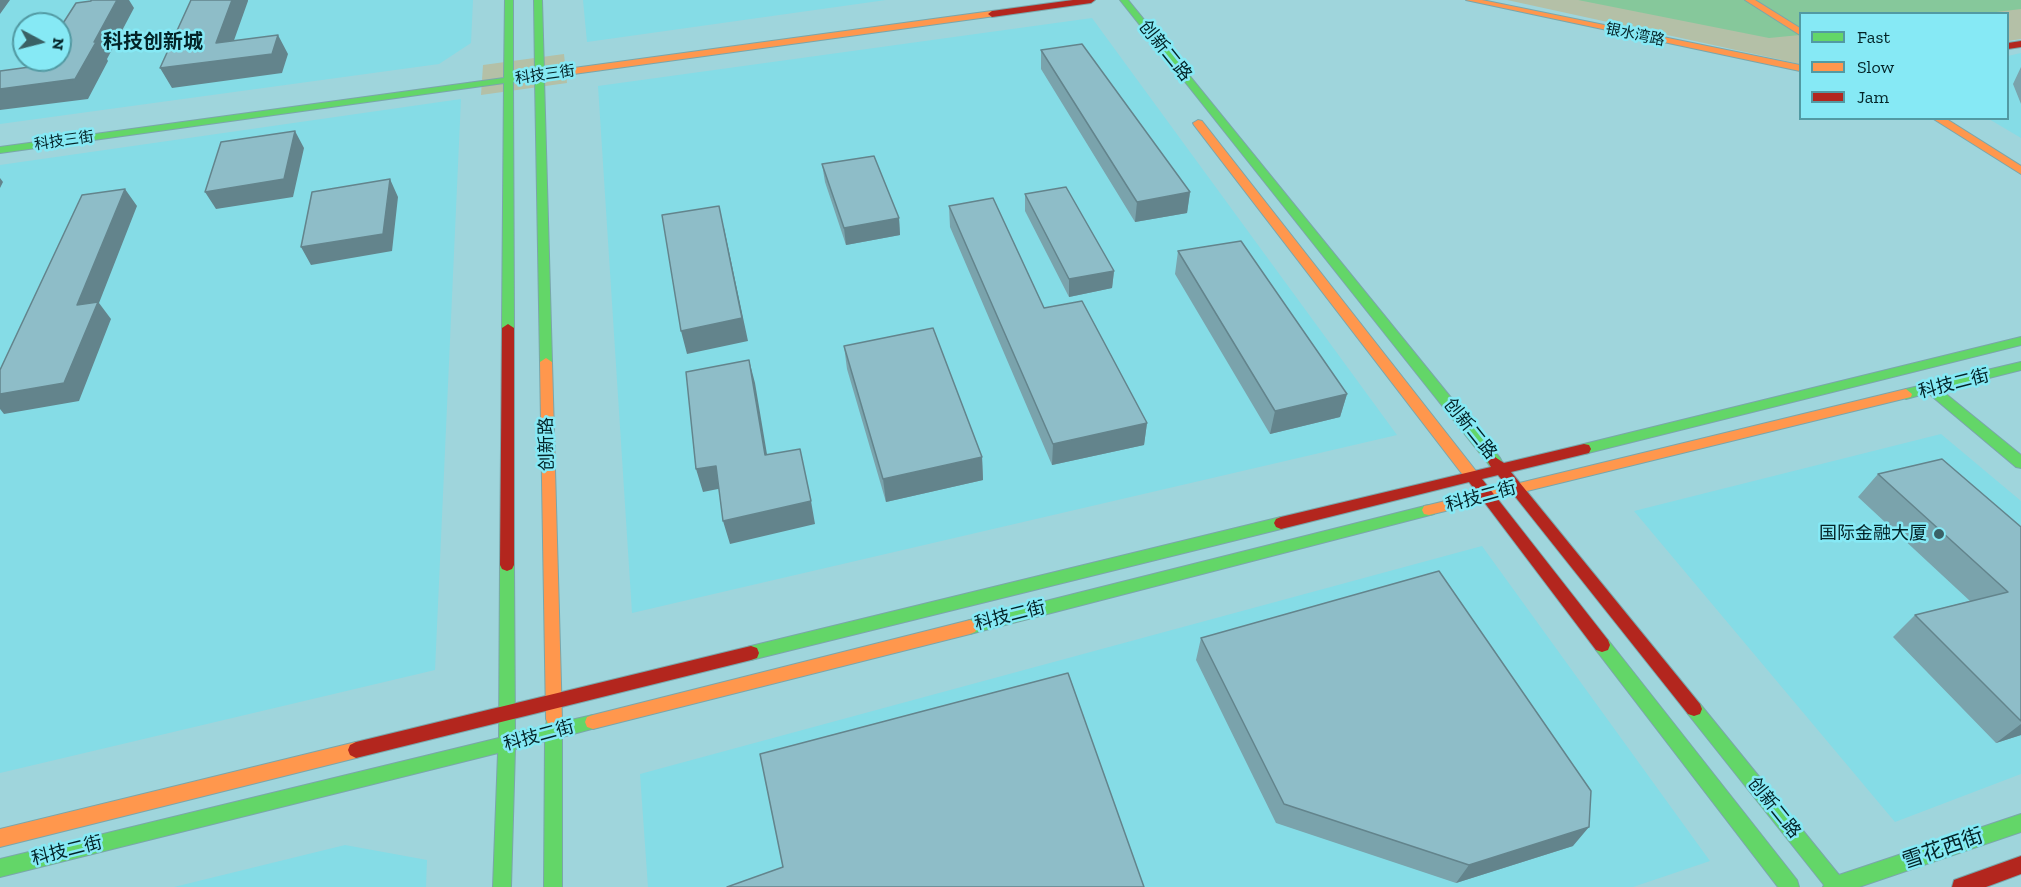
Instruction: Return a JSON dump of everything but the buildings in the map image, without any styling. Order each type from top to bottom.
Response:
[{"type":"main road","points":[[502,887],[507,744],[509,0]]},
{"type":"main road","name":"创新路","points":[[538,0],[554,731],[553,887]]},
{"type":"main road","name":"科技三街","points":[[0,150],[1018,0]]},
{"type":"main road","name":"科技三街","points":[[539,70],[1091,0]]},
{"type":"main road","name":"创新二路","points":[[1125,0],[1835,886]]},
{"type":"main road","name":"银水湾路","points":[[1470,0],[1799,68]]},
{"type":"main road","points":[[1749,0],[1799,31]]},
{"type":"main road","points":[[1773,0],[1799,16]]},
{"type":"main road","name":"科技三街","points":[[0,139],[508,75]]},
{"type":"main road","name":"创新二路","points":[[1191,113],[1790,887]]},
{"type":"main road","points":[[1941,120],[2021,171]]},
{"type":"main road","points":[[1967,120],[1983,130]]},
{"type":"main road","name":"科技二街","points":[[0,838],[2021,341]]},
{"type":"main road","name":"科技二街","points":[[0,868],[507,744],[1516,488],[1933,390],[2021,366]]},
{"type":"main road","points":[[1933,390],[2021,463]]},
{"type":"main road","name":"雪花西街","points":[[1835,886],[2021,823]]},
{"type":"main road","points":[[1961,887],[2021,865]]},
{"type":"shaded area","points":[[0,0],[473,0],[471,43],[439,64],[0,124]]},
{"type":"shaded area","points":[[583,0],[886,0],[587,42]]},
{"type":"shaded area","points":[[1507,0],[2021,0],[2021,39],[2009,41],[2009,12],[1799,12],[1799,64]]},
{"type":"shaded area","points":[[1578,0],[2021,0],[2021,9],[1996,12],[1799,12],[1799,35],[1769,38]]},
{"type":"shaded area","points":[[1092,18],[1397,435],[632,613],[598,86]]},
{"type":"shaded area","points":[[2021,53],[2021,138],[1991,120],[2009,120],[2009,56]]},
{"type":"shaded area","points":[[564,54],[567,83],[481,95],[483,65]]},
{"type":"shaded area","points":[[461,99],[435,670],[0,773],[0,165]]},
{"type":"shaded area","points":[[1941,434],[2021,501],[2021,774],[1895,822],[1634,511]]},
{"type":"shaded area","points":[[1482,546],[1710,861],[1633,887],[648,887],[640,774]]},
{"type":"shaded area","points":[[345,845],[427,860],[426,887],[174,887]]},
{"type":"traffic: fast","points":[[508,328],[509,0]]},
{"type":"traffic: fast","points":[[538,0],[546,362]]},
{"type":"traffic: fast","points":[[1124,0],[1495,462]]},
{"type":"traffic: fast","points":[[0,150],[559,73]]},
{"type":"traffic: fast","points":[[1584,449],[2021,341]]},
{"type":"traffic: fast","points":[[1906,394],[2021,366]]},
{"type":"traffic: fast","points":[[1933,390],[2021,463]]},
{"type":"traffic: fast","points":[[970,627],[1429,510]]},
{"type":"traffic: fast","points":[[751,653],[1281,523]]},
{"type":"traffic: fast","points":[[502,887],[507,744],[507,565]]},
{"type":"traffic: fast","points":[[1602,645],[1790,887]]},
{"type":"traffic: fast","points":[[1694,709],[1837,887]]},
{"type":"traffic: fast","points":[[553,887],[554,719]]},
{"type":"traffic: fast","points":[[0,868],[593,722]]},
{"type":"traffic: fast","points":[[1832,887],[2021,823]]},
{"type":"traffic: slow","points":[[1470,0],[1799,68]]},
{"type":"traffic: slow","points":[[1749,0],[1799,31]]},
{"type":"traffic: slow","points":[[559,73],[992,14]]},
{"type":"traffic: slow","points":[[1940,120],[2021,171]]},
{"type":"traffic: slow","points":[[1198,123],[1471,475]]},
{"type":"traffic: slow","points":[[546,362],[554,719]]},
{"type":"traffic: slow","points":[[1429,510],[1906,394]]},
{"type":"traffic: slow","points":[[593,722],[970,627]]},
{"type":"traffic: slow","points":[[0,838],[356,750]]},
{"type":"traffic: jam","points":[[992,14],[1091,0]]},
{"type":"traffic: jam","points":[[2009,46],[2021,44]]},
{"type":"traffic: jam","points":[[507,565],[508,328]]},
{"type":"traffic: jam","points":[[1281,523],[1584,449]]},
{"type":"traffic: jam","points":[[1495,462],[1694,709]]},
{"type":"traffic: jam","points":[[1471,475],[1602,645]]},
{"type":"traffic: jam","points":[[356,750],[751,653]]},
{"type":"traffic: jam","points":[[1961,887],[2021,865]]},
{"type":"place","name":"国际金融大厦","points":[[1939,534]]},
{"type":"district","name":"科技创新城","points":[[153,42]]}]
